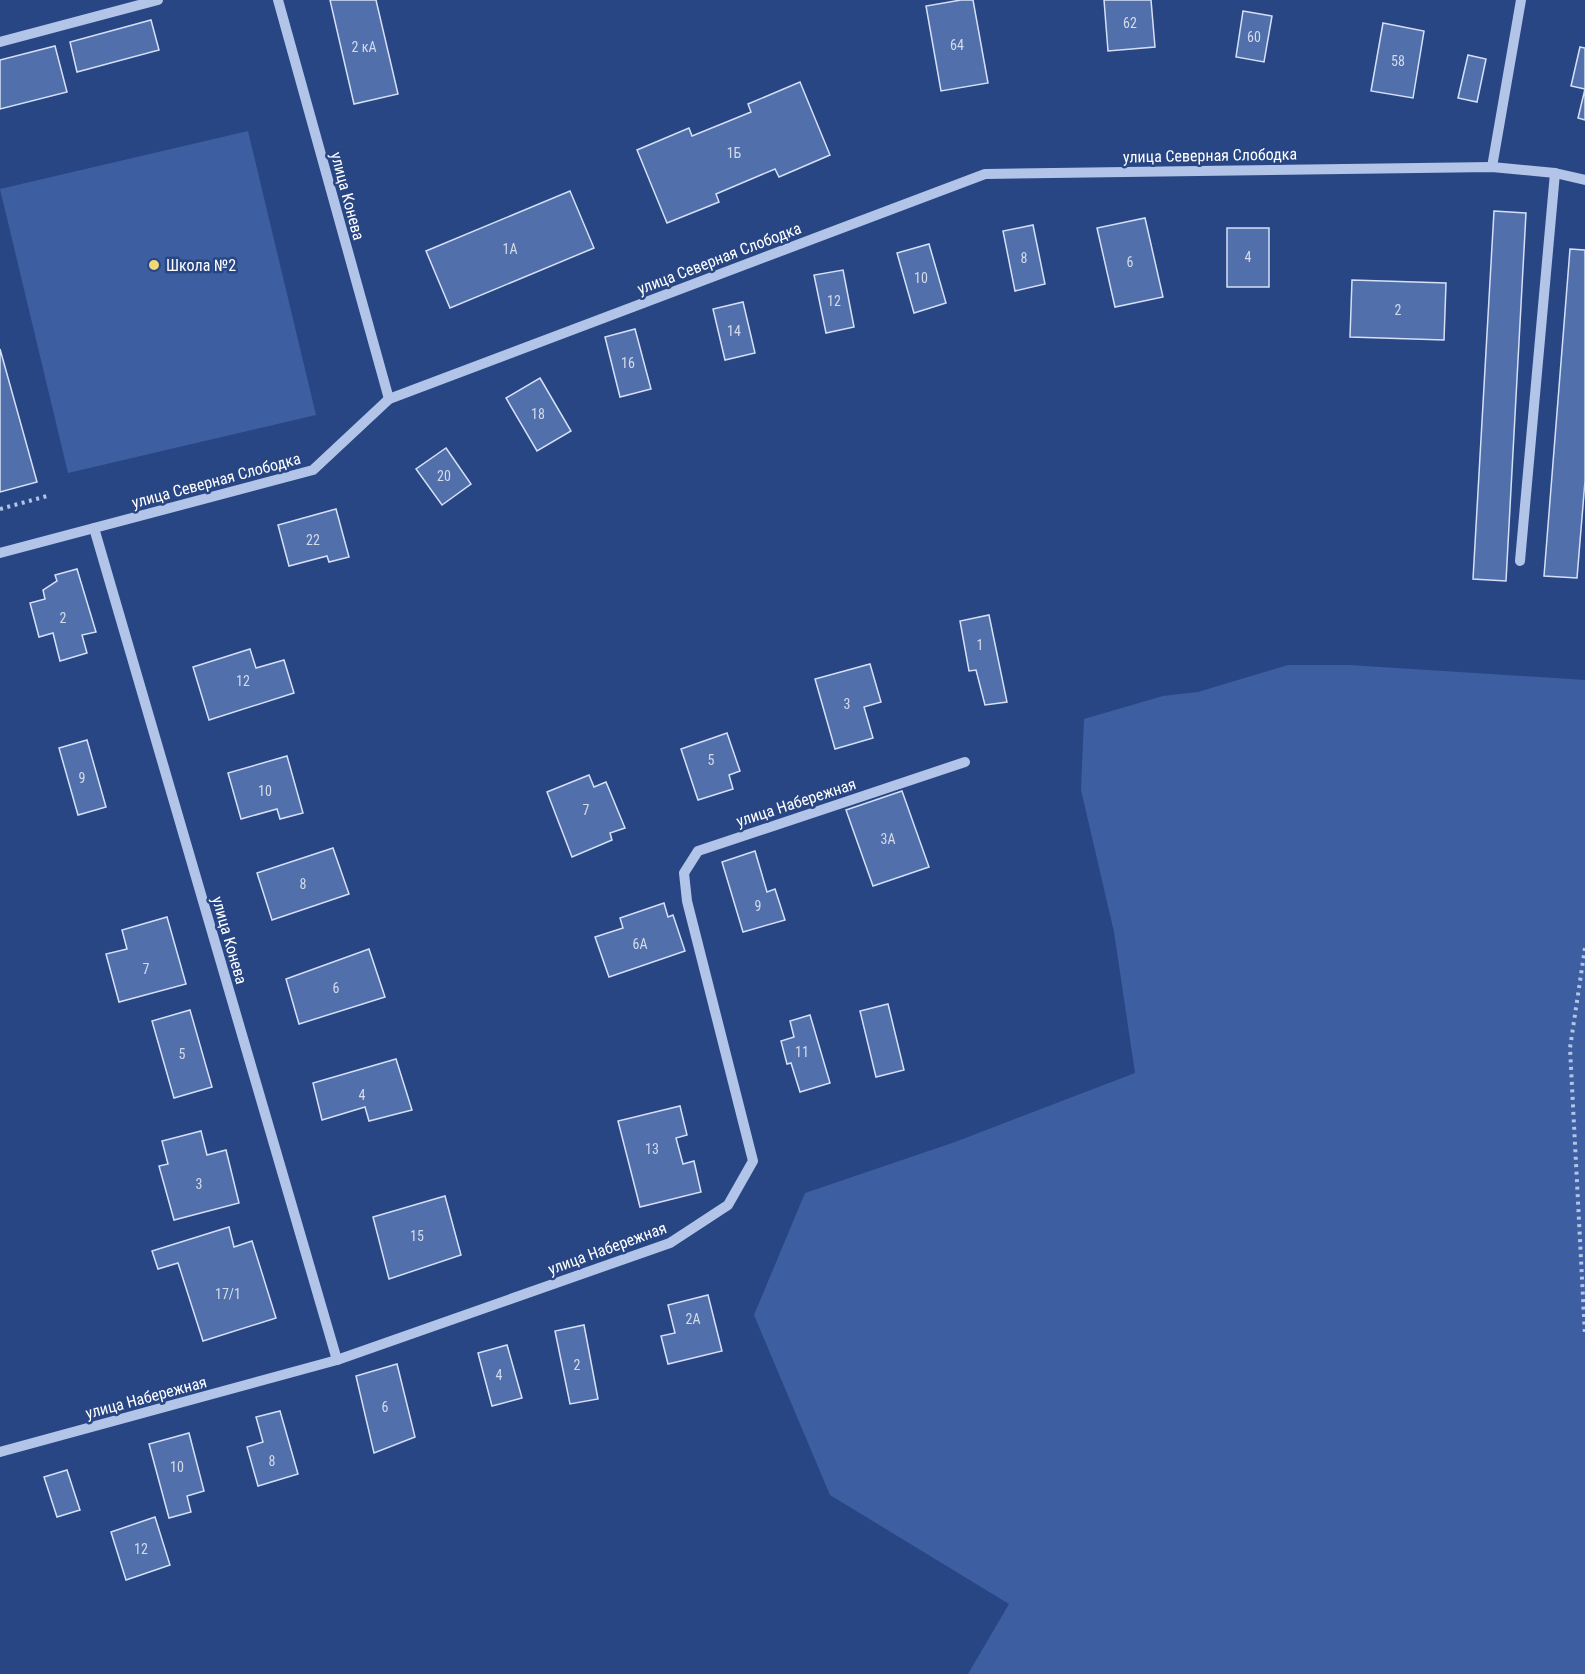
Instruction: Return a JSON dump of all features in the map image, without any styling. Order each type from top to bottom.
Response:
[{"type":"street","points":[[0,42],[158,0]]},
{"type":"street","name":"улица Конева","points":[[279,0],[389,399]]},
{"type":"street","points":[[1492,167],[1521,0]]},
{"type":"street","name":"улица Северная Слободка","points":[[0,554],[313,470],[389,399],[985,174],[1492,167],[1555,173],[1585,180]]},
{"type":"street","points":[[1520,561],[1555,173]]},
{"type":"street","name":"улица Конева","points":[[94,528],[337,1360]]},
{"type":"street","name":"улица Набережная","points":[[0,1452],[337,1360],[670,1243],[728,1205],[753,1161],[687,901],[684,873],[698,850],[965,762]]},
{"type":"path","points":[[0,508],[47,496]]},
{"type":"path","points":[[1585,948],[1570,1048],[1585,1336]]},
{"type":"shaded area","name":"Школа №2","points":[[248,131],[316,415],[68,473],[0,189]]},
{"type":"shaded area","points":[[1288,665],[1349,665],[1585,680],[1585,1674],[968,1674],[1009,1604],[830,1495],[754,1315],[805,1193],[955,1142],[1135,1073],[1114,932],[1081,790],[1084,719],[1163,696],[1198,692]]},
{"type":"building","points":[[330,0],[376,0],[398,94],[354,104]]},
{"type":"building","points":[[973,0],[988,83],[941,91],[926,6]]},
{"type":"building","points":[[1104,0],[1151,0],[1155,47],[1108,51]]},
{"type":"building","points":[[1243,11],[1272,16],[1264,62],[1236,57]]},
{"type":"building","points":[[151,20],[159,50],[77,72],[70,42]]},
{"type":"building","points":[[1383,23],[1424,31],[1413,98],[1371,91]]},
{"type":"building","points":[[55,46],[67,92],[0,109],[0,60]]},
{"type":"building","points":[[1580,47],[1585,48],[1585,89],[1571,86]]},
{"type":"building","points":[[1468,55],[1486,59],[1477,102],[1458,98]]},
{"type":"building","points":[[800,82],[830,155],[779,177],[775,169],[716,194],[719,202],[667,223],[637,150],[689,128],[692,136],[751,112],[748,104]]},
{"type":"building","points":[[1585,89],[1585,120],[1578,118]]},
{"type":"building","points":[[570,191],[594,248],[450,308],[426,251]]},
{"type":"building","points":[[1494,211],[1526,213],[1506,581],[1473,579]]},
{"type":"building","points":[[1145,218],[1163,297],[1115,307],[1097,228]]},
{"type":"building","points":[[1033,225],[1045,284],[1015,291],[1003,231]]},
{"type":"building","points":[[1227,228],[1269,228],[1269,287],[1227,287]]},
{"type":"building","points":[[929,244],[946,303],[914,313],[897,253]]},
{"type":"building","points":[[1570,249],[1585,250],[1585,481],[1577,578],[1544,576]]},
{"type":"building","points":[[843,270],[854,327],[826,333],[814,275]]},
{"type":"building","points":[[1352,280],[1446,283],[1444,340],[1350,337]]},
{"type":"building","points":[[743,302],[755,353],[725,360],[713,309]]},
{"type":"building","points":[[635,329],[651,389],[620,397],[605,337]]},
{"type":"building","points":[[0,349],[37,482],[0,492]]},
{"type":"building","points":[[540,378],[571,431],[537,451],[506,398]]},
{"type":"building","points":[[446,448],[471,484],[442,505],[416,469]]},
{"type":"building","points":[[336,509],[349,557],[329,562],[327,556],[289,566],[278,525]]},
{"type":"building","points":[[77,569],[96,632],[82,635],[87,653],[60,661],[53,633],[39,637],[30,603],[45,599],[43,590],[57,581],[55,575]]},
{"type":"building","points":[[989,615],[1007,702],[985,705],[976,670],[969,671],[960,621]]},
{"type":"building","points":[[250,649],[256,668],[284,660],[294,693],[209,720],[193,667]]},
{"type":"building","points":[[870,664],[881,702],[864,707],[873,738],[835,749],[815,679]]},
{"type":"building","points":[[727,733],[740,771],[729,775],[733,789],[698,800],[681,749]]},
{"type":"building","points":[[87,740],[106,807],[78,815],[59,748]]},
{"type":"building","points":[[287,756],[303,813],[280,819],[277,809],[241,819],[228,773]]},
{"type":"building","points":[[589,775],[594,787],[606,782],[625,828],[610,833],[612,840],[572,857],[547,792]]},
{"type":"building","points":[[902,791],[929,867],[873,886],[846,810]]},
{"type":"building","points":[[333,848],[349,894],[272,920],[257,873]]},
{"type":"building","points":[[755,851],[767,892],[775,889],[785,920],[743,932],[722,862]]},
{"type":"building","points":[[664,903],[668,917],[673,915],[685,951],[609,977],[595,937],[623,928],[620,918]]},
{"type":"building","points":[[167,917],[186,984],[119,1002],[106,954],[127,949],[122,930]]},
{"type":"building","points":[[369,949],[385,997],[299,1024],[286,979]]},
{"type":"building","points":[[888,1004],[904,1070],[876,1077],[860,1011]]},
{"type":"building","points":[[190,1010],[212,1087],[174,1098],[152,1021]]},
{"type":"building","points":[[810,1015],[830,1083],[800,1092],[791,1063],[787,1064],[781,1041],[794,1037],[790,1021]]},
{"type":"building","points":[[396,1059],[412,1110],[369,1121],[365,1107],[322,1120],[313,1083]]},
{"type":"building","points":[[680,1106],[687,1135],[676,1138],[683,1164],[694,1161],[701,1192],[640,1207],[618,1121]]},
{"type":"building","points":[[201,1131],[207,1155],[226,1150],[239,1203],[174,1220],[159,1166],[168,1164],[162,1141]]},
{"type":"building","points":[[445,1196],[461,1255],[389,1279],[373,1217]]},
{"type":"building","points":[[229,1227],[234,1247],[252,1241],[276,1318],[203,1341],[178,1263],[158,1269],[152,1251]]},
{"type":"building","points":[[708,1295],[722,1351],[668,1364],[661,1336],[675,1333],[668,1305]]},
{"type":"building","points":[[584,1325],[598,1399],[570,1404],[555,1331]]},
{"type":"building","points":[[507,1345],[522,1398],[492,1406],[478,1353]]},
{"type":"building","points":[[397,1364],[415,1437],[374,1453],[356,1376]]},
{"type":"building","points":[[280,1411],[298,1474],[258,1486],[247,1447],[263,1442],[256,1417]]},
{"type":"building","points":[[189,1433],[204,1491],[187,1496],[191,1512],[169,1518],[149,1444]]},
{"type":"building","points":[[67,1470],[80,1510],[57,1517],[44,1477]]},
{"type":"building","points":[[155,1517],[170,1565],[126,1580],[111,1532]]},
{"type":"place","name":"Школа №2","points":[[154,265]]}]
